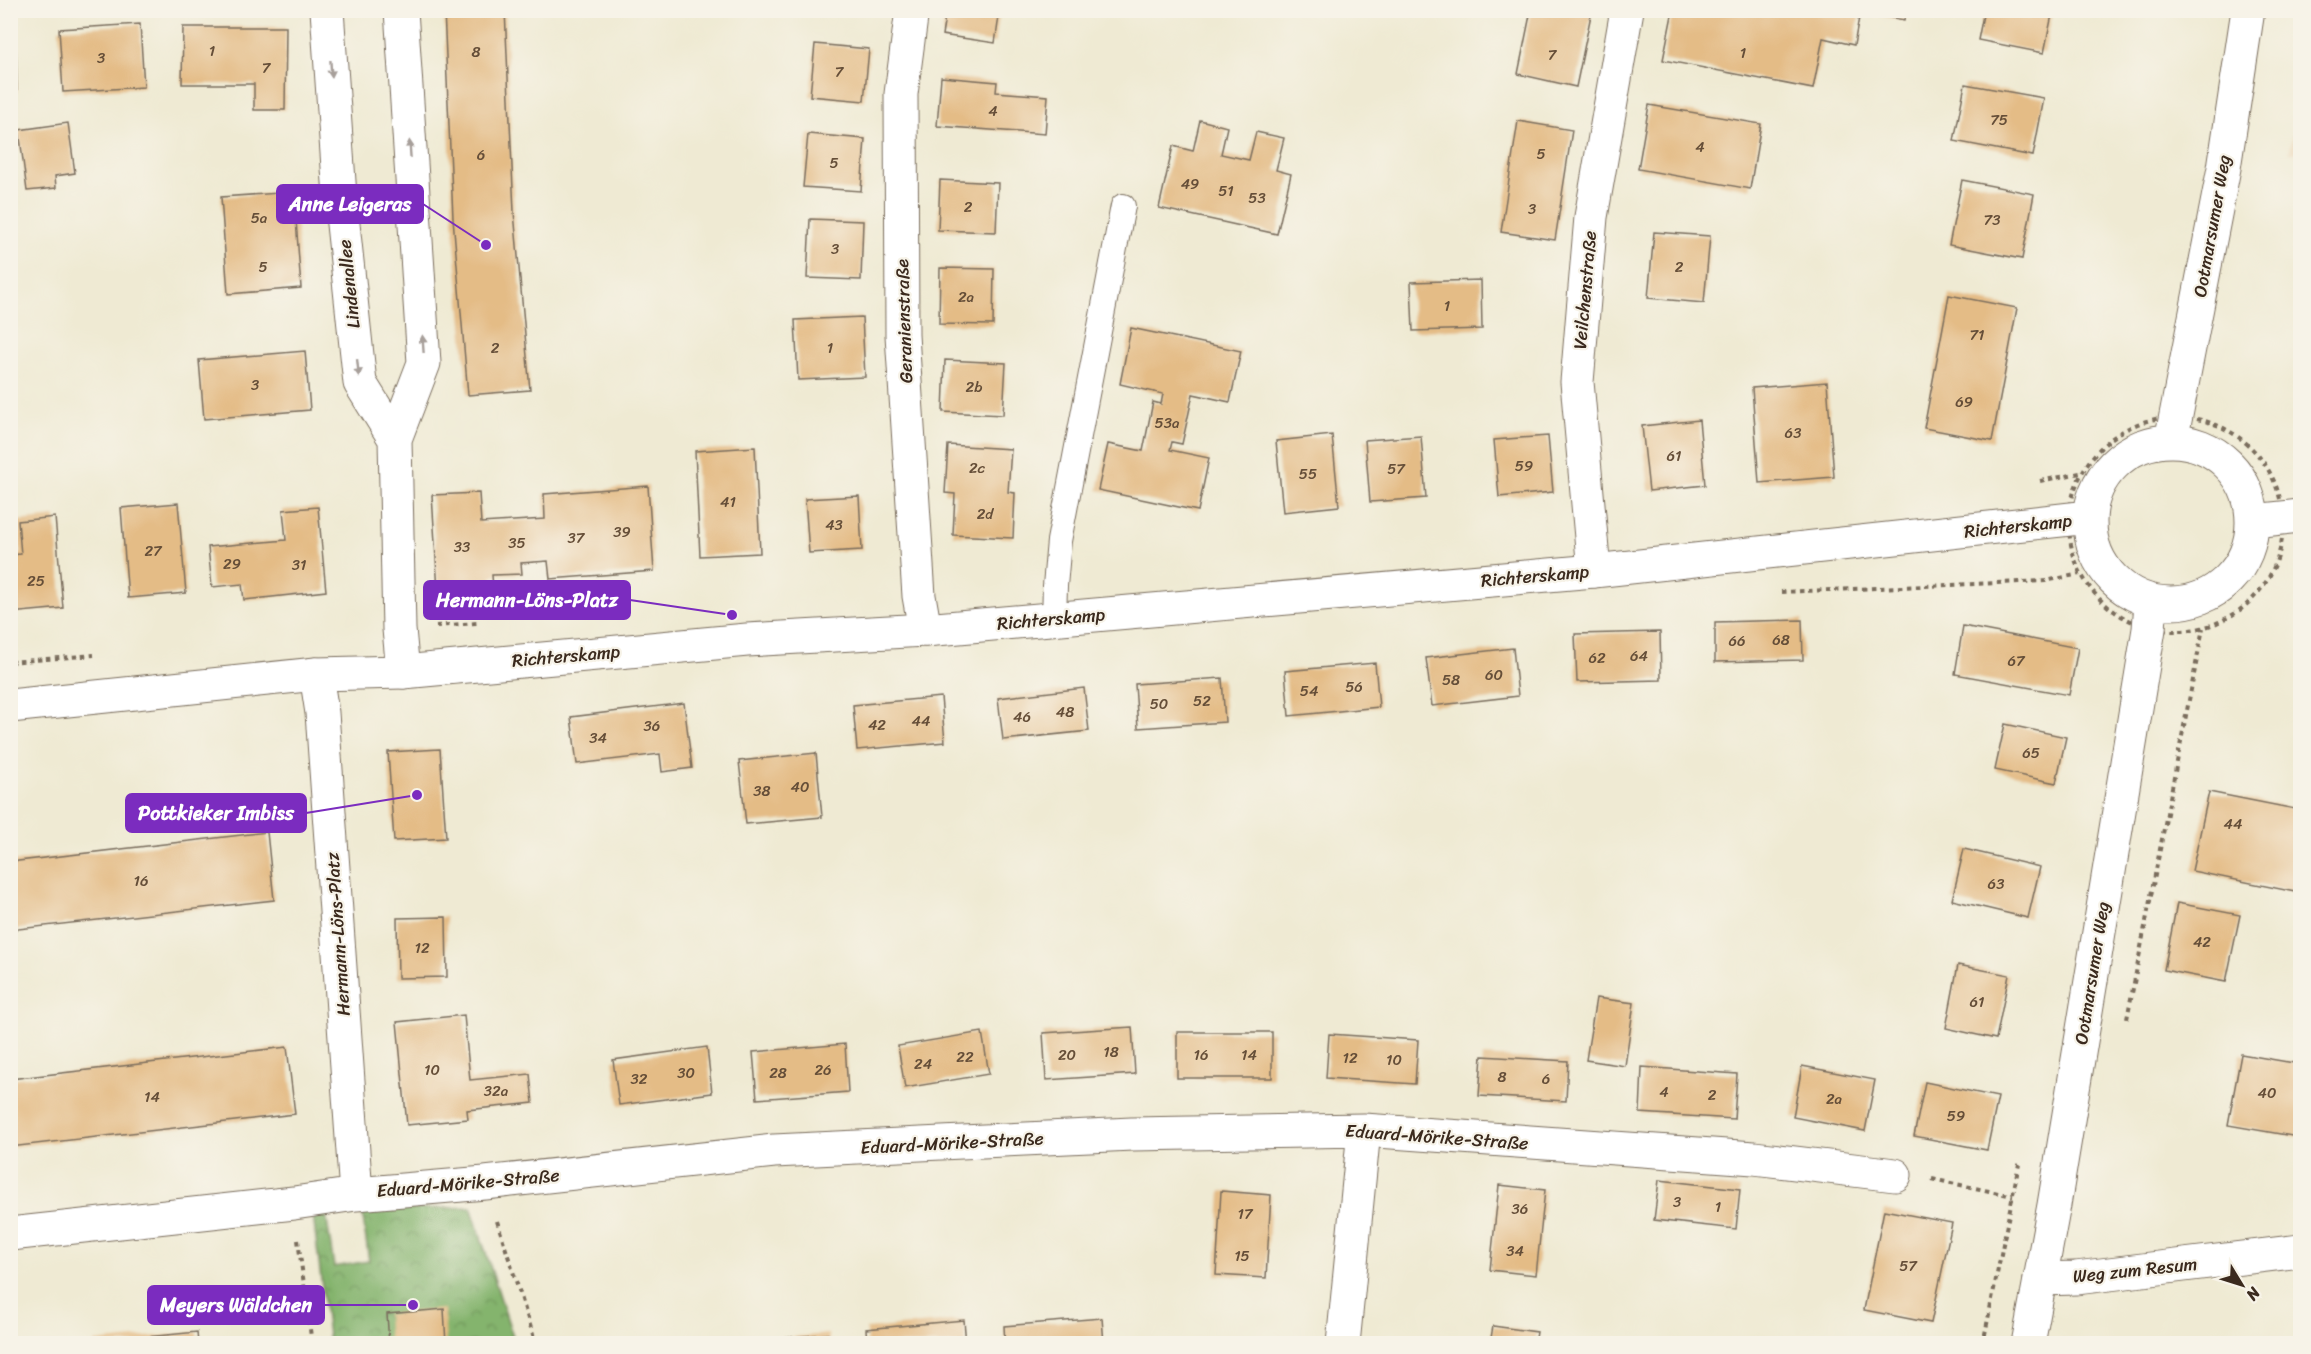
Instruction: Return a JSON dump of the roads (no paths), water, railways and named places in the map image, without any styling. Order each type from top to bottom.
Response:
[{"type":"street","name":"Lindenallee","points":[[327,10],[340,196],[360,383],[395,439]]},
{"type":"street","points":[[401,10],[424,363],[395,439],[399,629],[403,672]]},
{"type":"street","name":"Geranienstraße","points":[[912,10],[902,94],[902,335],[920,596],[925,630]]},
{"type":"street","name":"Veilchenstraße","points":[[1594,571],[1577,382],[1591,217],[1627,10]]},
{"type":"street","name":"Ootmarsumer Weg","points":[[2174,428],[2224,168],[2248,10]]},
{"type":"street","points":[[2174,428],[2196,444],[2219,455],[2237,473],[2250,496],[2279,518],[2249,551],[2233,576],[2218,589],[2210,595],[2150,616],[2130,594],[2112,580],[2099,561],[2092,540],[2078,519],[2107,472],[2125,455],[2174,428]]},
{"type":"street","name":"Richterskamp","points":[[10,705],[316,674],[403,672],[747,640],[925,630],[1594,571],[2078,519]]},
{"type":"street","name":"Ootmarsumer Weg","points":[[2028,1344],[2054,1205],[2150,616]]},
{"type":"street","name":"Hermann-Löns-Platz","points":[[316,674],[321,713],[356,1194]]},
{"type":"street","points":[[1343,1344],[1364,1130]]},
{"type":"street","name":"Eduard-Mörike-Straße","points":[[10,1234],[294,1203],[356,1194],[485,1183],[774,1151],[1132,1134],[1364,1130],[1754,1158],[1895,1175]]},
{"type":"street","name":"Weg zum Resum","points":[[2040,1279],[2076,1278],[2301,1251]]},
{"type":"lane","points":[[1054,619],[1059,541],[1123,206]]},
{"type":"place","name":"Anne Leigeras","points":[[486,245]]},
{"type":"place","name":"Hermann-Löns-Platz","points":[[732,615]]},
{"type":"place","name":"Pottkieker Imbiss","points":[[417,795]]},
{"type":"place","name":"Meyers Wäldchen","points":[[413,1305]]}]
